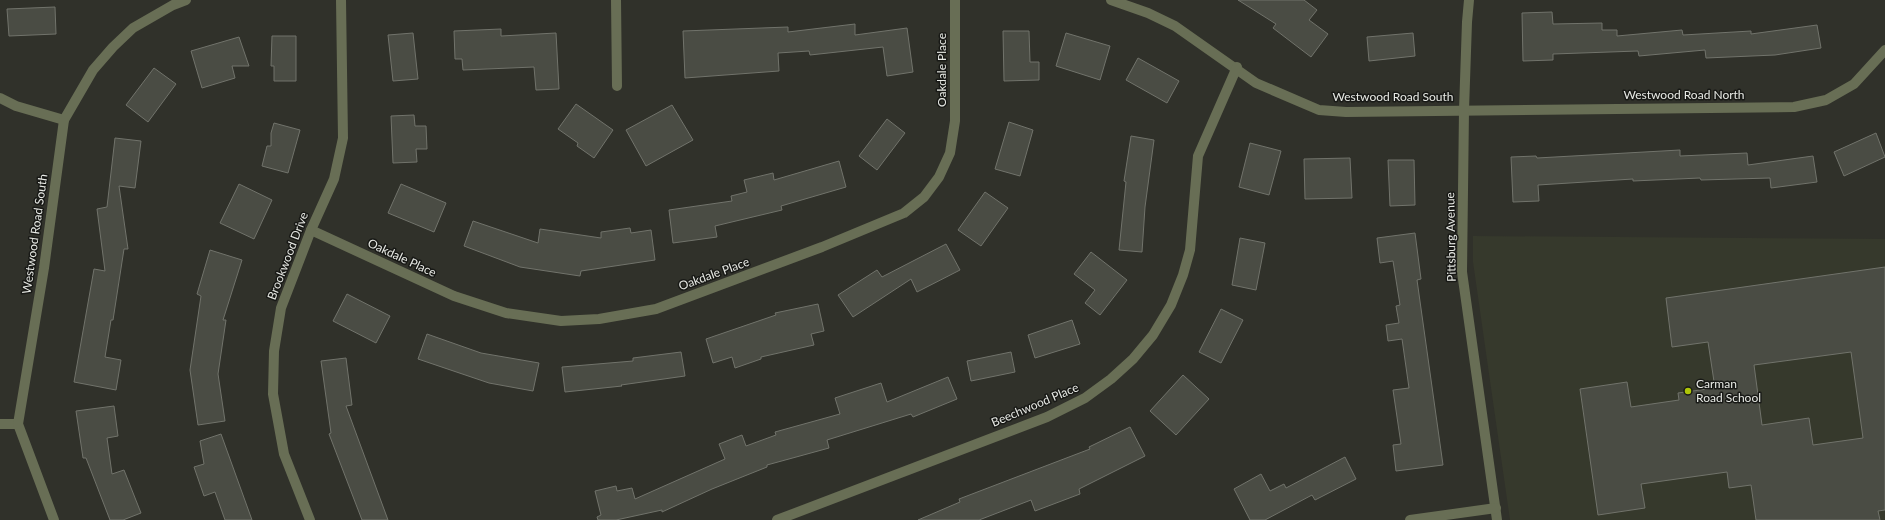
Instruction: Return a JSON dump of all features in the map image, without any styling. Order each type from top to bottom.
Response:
[{"type":"street","name":"Westwood Road South","points":[[18,424],[44,268],[64,120],[93,70],[113,46],[133,28],[173,5],[186,0]]},
{"type":"street","name":"Brookwood Drive","points":[[310,520],[284,454],[273,394],[274,352],[281,308],[311,230],[334,179],[343,138],[341,0]]},
{"type":"street","points":[[616,0],[617,86]]},
{"type":"street","name":"Oakdale Place","points":[[311,230],[454,296],[506,314],[561,321],[600,319],[656,309],[822,247],[897,216],[904,213],[924,197],[939,177],[950,153],[956,121],[955,0]]},
{"type":"street","name":"Westwood Road South","points":[[1111,0],[1148,13],[1175,26],[1237,67],[1256,82],[1319,110],[1346,112],[1464,110]]},
{"type":"street","name":"Pittsburg Avenue","points":[[1469,0],[1464,110],[1462,272],[1498,520]]},
{"type":"street","name":"Westwood Road North","points":[[1464,110],[1794,107],[1826,100],[1854,84],[1885,50]]},
{"type":"street","name":"Beechwood Place","points":[[777,520],[1047,417],[1085,398],[1112,379],[1133,359],[1153,335],[1171,305],[1184,275],[1190,250],[1198,156],[1237,67]]},
{"type":"street","points":[[0,98],[16,106],[64,120]]},
{"type":"street","points":[[0,424],[18,424],[54,520]]},
{"type":"street","points":[[1410,520],[1496,508]]},
{"type":"shaded area","name":"Carman Road School","points":[[1473,236],[1885,239],[1885,520],[1510,520],[1473,262]]},
{"type":"building","points":[[1238,0],[1304,0],[1317,10],[1309,20],[1328,34],[1311,57],[1273,28],[1276,24]]},
{"type":"building","points":[[55,7],[56,34],[9,36],[7,9]]},
{"type":"building","points":[[1552,12],[1553,24],[1602,23],[1602,30],[1617,30],[1617,36],[1682,30],[1683,35],[1751,31],[1751,34],[1817,25],[1821,48],[1775,55],[1706,58],[1705,50],[1639,56],[1638,51],[1553,54],[1553,60],[1523,61],[1522,13]]},
{"type":"building","points":[[855,24],[855,35],[907,28],[913,72],[887,76],[883,47],[810,55],[809,51],[778,53],[779,71],[685,78],[683,31],[788,27],[788,32]]},
{"type":"building","points":[[501,29],[501,36],[556,33],[559,89],[536,90],[534,67],[463,70],[462,59],[455,59],[454,31]]},
{"type":"building","points":[[1003,31],[1029,31],[1030,62],[1039,62],[1039,80],[1004,81]]},
{"type":"building","points":[[413,33],[418,79],[393,81],[388,35]]},
{"type":"building","points":[[1066,33],[1110,46],[1100,80],[1056,66]]},
{"type":"building","points":[[1413,33],[1415,56],[1369,61],[1367,37]]},
{"type":"building","points":[[272,36],[296,36],[296,81],[274,81],[274,66],[271,66]]},
{"type":"building","points":[[239,37],[249,66],[232,66],[235,78],[202,88],[191,51]]},
{"type":"building","points":[[1138,58],[1179,81],[1167,103],[1126,80]]},
{"type":"building","points":[[154,68],[176,84],[148,122],[126,105]]},
{"type":"building","points":[[576,104],[613,130],[594,158],[577,146],[578,143],[558,129]]},
{"type":"building","points":[[672,105],[693,140],[646,166],[626,130]]},
{"type":"building","points":[[414,115],[415,126],[426,126],[427,149],[416,149],[417,162],[393,163],[391,116]]},
{"type":"building","points":[[887,119],[905,133],[877,170],[859,156]]},
{"type":"building","points":[[1009,122],[1033,130],[1020,176],[995,169]]},
{"type":"building","points":[[274,123],[300,130],[288,173],[262,166],[267,146],[271,146],[271,133]]},
{"type":"building","points":[[1876,133],[1885,157],[1844,176],[1834,152]]},
{"type":"building","points":[[1131,136],[1154,140],[1145,207],[1142,252],[1119,250],[1126,182],[1124,181]]},
{"type":"building","points":[[115,138],[141,141],[135,188],[119,186],[128,249],[124,249],[113,320],[111,320],[105,357],[121,360],[116,390],[74,382],[94,269],[105,271],[97,209],[107,207]]},
{"type":"building","points":[[1250,143],[1281,151],[1269,195],[1239,187]]},
{"type":"building","points":[[1680,150],[1680,156],[1747,153],[1748,165],[1813,156],[1817,182],[1771,188],[1770,178],[1701,180],[1700,178],[1633,181],[1633,179],[1538,185],[1539,201],[1513,202],[1511,157],[1536,156],[1537,158]]},
{"type":"building","points":[[1350,158],[1352,198],[1305,199],[1304,159]]},
{"type":"building","points":[[1388,160],[1414,160],[1415,205],[1390,206]]},
{"type":"building","points":[[839,161],[846,187],[781,206],[782,210],[715,226],[717,237],[673,243],[669,210],[732,201],[731,196],[747,192],[744,180],[773,173],[774,180]]},
{"type":"building","points":[[239,184],[272,200],[254,239],[220,223]]},
{"type":"building","points":[[401,184],[446,203],[434,232],[388,213]]},
{"type":"building","points":[[985,192],[1008,208],[981,246],[958,230]]},
{"type":"building","points":[[473,221],[538,243],[540,229],[601,238],[601,232],[630,228],[631,233],[651,230],[655,260],[581,271],[580,276],[520,267],[464,246]]},
{"type":"building","points":[[1415,233],[1421,279],[1417,280],[1443,465],[1396,471],[1393,445],[1401,444],[1393,390],[1409,388],[1402,339],[1388,341],[1386,325],[1399,323],[1396,306],[1400,305],[1393,261],[1380,263],[1377,238]]},
{"type":"building","points":[[1240,238],[1265,243],[1256,290],[1232,285]]},
{"type":"building","points":[[946,244],[960,270],[917,292],[911,279],[853,317],[838,295],[877,270],[882,277]]},
{"type":"building","points":[[210,250],[242,260],[223,320],[226,320],[218,374],[225,421],[198,425],[190,370],[201,296],[197,294]]},
{"type":"building","points":[[1091,252],[1127,280],[1100,315],[1085,303],[1095,290],[1074,274]]},
{"type":"building","points":[[1885,267],[1885,510],[1878,511],[1880,520],[1756,520],[1751,485],[1729,488],[1727,472],[1641,484],[1645,508],[1598,515],[1580,389],[1627,382],[1631,407],[1679,400],[1678,393],[1715,388],[1708,342],[1672,347],[1666,298]],"holes":[[[1851,352],[1863,438],[1813,445],[1809,418],[1762,425],[1754,365]]]},
{"type":"building","points":[[347,294],[390,316],[376,343],[333,321]]},
{"type":"building","points":[[818,304],[824,331],[811,334],[814,345],[761,357],[761,359],[735,368],[732,357],[713,363],[706,339],[776,315],[775,313]]},
{"type":"building","points":[[1221,309],[1243,320],[1221,363],[1199,352]]},
{"type":"building","points":[[1072,320],[1080,344],[1035,358],[1028,335]]},
{"type":"building","points":[[427,334],[481,353],[539,363],[533,391],[489,383],[418,359]]},
{"type":"building","points":[[681,352],[685,376],[621,385],[622,386],[565,392],[562,367],[633,361],[633,358]]},
{"type":"building","points":[[1011,352],[1015,372],[971,381],[967,361]]},
{"type":"building","points":[[346,358],[352,405],[346,406],[388,520],[362,520],[329,434],[331,433],[321,361]]},
{"type":"building","points":[[1183,375],[1209,399],[1176,435],[1150,411]]},
{"type":"building","points":[[948,377],[957,399],[913,417],[911,414],[827,440],[829,448],[767,465],[767,467],[712,489],[662,512],[662,510],[616,520],[598,520],[597,517],[601,515],[595,491],[616,486],[617,491],[632,488],[635,499],[725,459],[719,444],[742,435],[746,446],[776,435],[775,432],[840,414],[835,398],[881,383],[887,402]]},
{"type":"building","points":[[114,406],[118,436],[107,438],[112,474],[124,470],[141,513],[123,520],[110,520],[86,458],[83,458],[76,411]]},
{"type":"building","points":[[1130,427],[1145,456],[1079,489],[1080,494],[1035,511],[1031,500],[979,520],[918,520],[960,502],[959,499],[1090,449],[1089,447]]},
{"type":"building","points":[[221,434],[252,520],[225,520],[215,492],[204,496],[194,467],[204,464],[200,441]]},
{"type":"building","points":[[1345,457],[1356,479],[1315,500],[1312,495],[1265,520],[1250,520],[1234,489],[1261,474],[1270,491],[1284,484],[1286,488]]},
{"type":"place","name":"Carman Road School","points":[[1688,391]]}]
